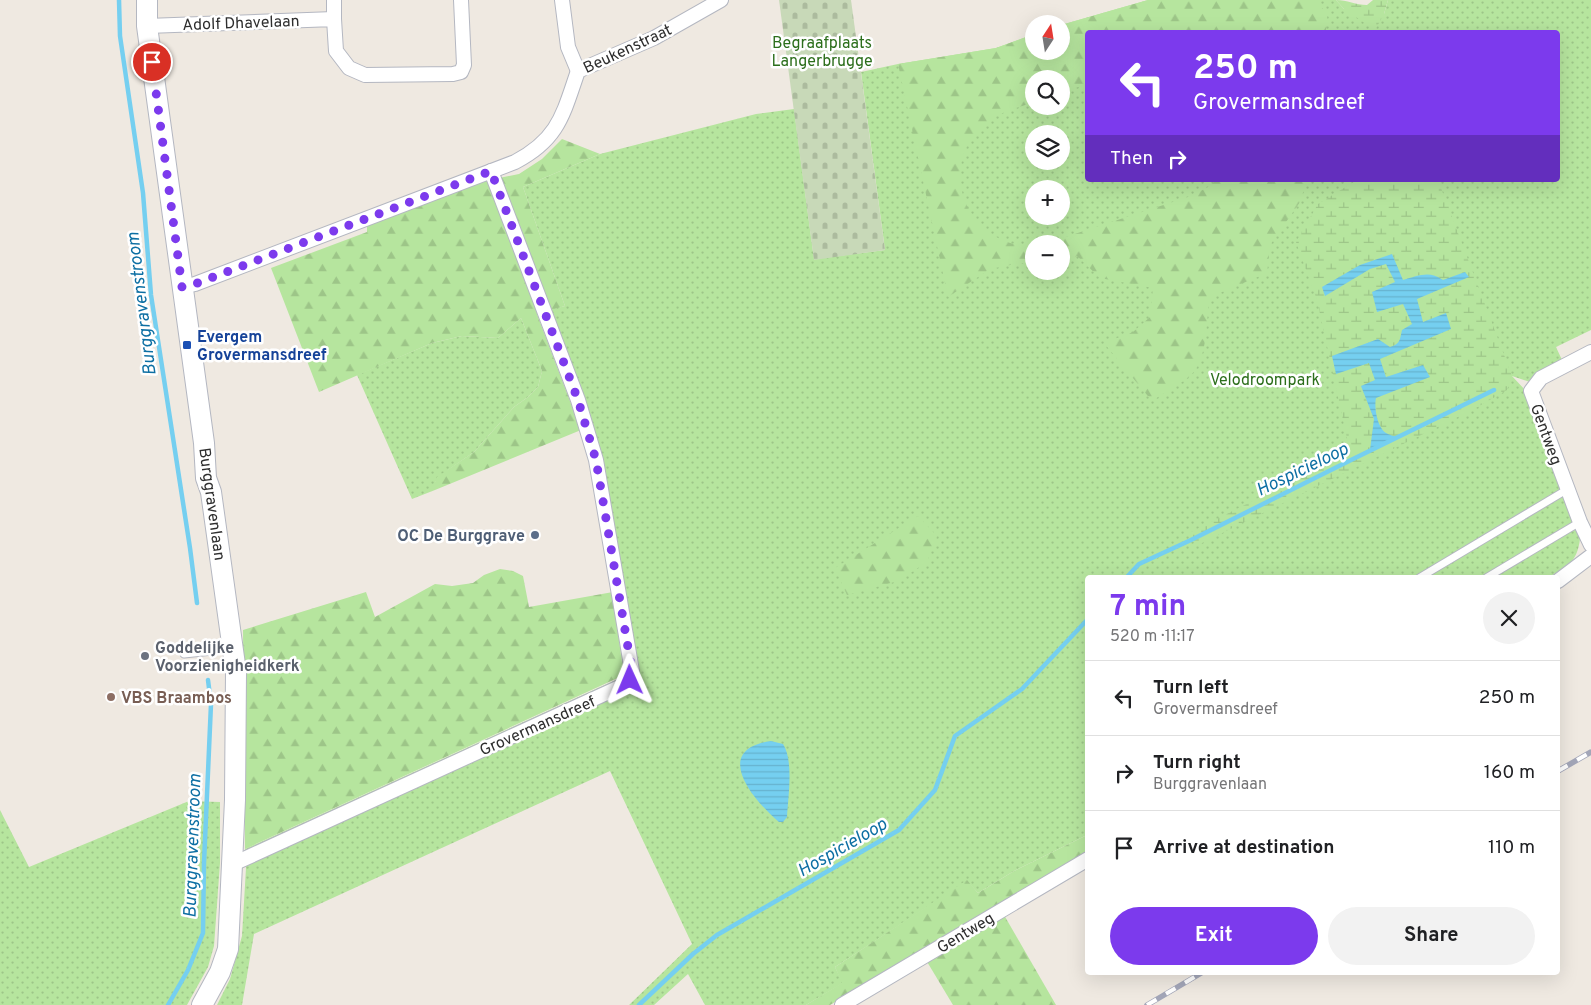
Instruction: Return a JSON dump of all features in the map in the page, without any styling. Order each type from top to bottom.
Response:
[{"type":"main road","name":"Burggravenlaan","points":[[147,0],[147,26],[204,443],[206,478],[211,492],[234,648],[236,682],[233,864],[228,949],[220,972],[202,1005]]},
{"type":"street","points":[[334,0],[336,50],[349,68],[365,75],[461,72],[464,65],[465,49],[461,0]]},
{"type":"street","points":[[562,0],[568,47],[578,70]]},
{"type":"street","name":"Beukenstraat","points":[[491,171],[530,154],[549,136],[559,124],[578,70],[654,38],[720,0]]},
{"type":"street","name":"Adolf Dhavelaan","points":[[147,26],[334,18]]},
{"type":"street","points":[[182,287],[195,284],[491,171]]},
{"type":"street","name":"Grovermansdreef","points":[[233,864],[624,686],[630,680],[632,671],[596,460],[578,400],[491,171]]},
{"type":"street","name":"Gentweg","points":[[1591,352],[1541,378],[1531,390],[1580,522],[1591,545]]},
{"type":"street","points":[[1560,579],[1591,556]]},
{"type":"street","name":"Gentweg","points":[[842,1005],[1085,862]]},
{"type":"lane","points":[[1425,575],[1568,489]]},
{"type":"lane","points":[[1491,575],[1580,522]]},
{"type":"lane","points":[[184,654],[234,648]]},
{"type":"green space","name":"Begraafplaats Langerbrugge","points":[[779,0],[851,0],[885,250],[814,260]]},
{"type":"green space","name":"Velodroompark","points":[[1148,0],[1336,0],[1344,9],[1384,14],[1388,0],[1591,0],[1591,330],[1556,347],[1562,360],[1542,370],[1530,382],[1512,376],[1526,391],[1580,539],[1574,559],[1553,575],[1085,575],[1085,836],[1014,871],[978,893],[967,881],[835,967],[843,983],[806,1005],[705,1005],[688,974],[654,1005],[629,1005],[692,944],[610,771],[254,934],[242,1005],[217,1005],[230,979],[242,936],[246,868],[245,849],[620,678],[623,671],[613,592],[591,461],[537,313],[565,306],[523,187],[600,154],[756,114],[794,109],[814,259],[885,250],[861,72],[996,48],[1025,37],[1025,60],[1070,60],[1070,22]]},
{"type":"green space","points":[[1148,0],[1315,0],[1325,11],[1328,22],[1326,30],[1085,30],[1085,85],[1070,90],[1070,70],[1025,70],[1025,105],[993,118],[974,135],[965,150],[961,167],[961,184],[965,200],[973,216],[985,229],[1000,239],[1025,246],[1025,264],[990,269],[948,297],[898,64],[996,48],[1025,37],[1025,60],[1070,60],[1070,22]]},
{"type":"green space","points":[[1336,0],[1367,5],[1373,0],[1388,0],[1384,14],[1375,30],[1344,9]]},
{"type":"green space","points":[[562,139],[600,154],[523,187],[565,306],[537,314],[581,430],[435,490],[437,477],[474,452],[514,407],[538,387],[542,371],[521,318],[498,338],[462,336],[432,343],[319,392],[271,268],[367,232],[367,226],[484,181],[519,174],[542,159]]},
{"type":"green space","points":[[1214,182],[1306,182],[1300,202],[1270,245],[1267,273],[1210,297],[1204,349],[1197,367],[1191,375],[1152,401],[1104,343],[1133,332],[1150,317],[1153,288],[1100,278],[1077,256],[1070,259],[1070,236],[1191,196]]},
{"type":"green space","points":[[1354,182],[1439,182],[1512,376],[1507,390],[1474,409],[1198,545],[1191,540],[1191,532],[1350,452],[1317,300],[1296,242],[1318,204]],"holes":[[[1392,254],[1403,280],[1433,275],[1443,280],[1464,272],[1468,277],[1417,299],[1423,322],[1451,329],[1380,359],[1386,377],[1422,365],[1376,398],[1376,411],[1382,429],[1386,433],[1397,437],[1371,450],[1374,419],[1361,386],[1375,381],[1369,362],[1332,356],[1378,339],[1390,347],[1396,345],[1401,339],[1401,334],[1412,324],[1403,304],[1378,312],[1395,282],[1386,264],[1370,269],[1325,296],[1322,287],[1360,265]]]},
{"type":"green space","points":[[521,318],[542,371],[538,387],[514,407],[474,452],[448,470],[435,482],[435,490],[412,499],[357,375],[432,343],[462,336],[498,338]]},
{"type":"green space","points":[[918,516],[937,536],[927,562],[898,581],[847,595],[835,568]]},
{"type":"green space","points":[[500,569],[513,571],[523,576],[529,607],[613,592],[623,671],[622,676],[245,849],[243,630],[366,592],[375,617],[435,584],[452,586],[473,583],[484,575]]},
{"type":"green space","points":[[189,801],[220,802],[220,863],[214,946],[208,967],[187,1005],[0,1005],[0,810],[29,867]]},
{"type":"green space","points":[[1085,836],[1085,853],[830,1005],[806,1005],[842,983],[835,967],[967,880],[978,893],[1014,871]]},
{"type":"green space","points":[[1004,915],[1056,1005],[953,1005],[926,960]]},
{"type":"water","points":[[1392,254],[1403,280],[1433,275],[1443,280],[1465,272],[1469,277],[1417,299],[1423,322],[1446,313],[1451,329],[1380,359],[1386,377],[1423,365],[1430,377],[1376,398],[1375,406],[1380,426],[1386,433],[1398,437],[1370,450],[1374,419],[1361,386],[1375,380],[1369,363],[1336,374],[1332,356],[1378,339],[1390,347],[1394,346],[1399,340],[1402,330],[1412,324],[1403,304],[1377,312],[1372,292],[1395,282],[1386,264],[1370,269],[1325,296],[1322,287],[1360,265]]},
{"type":"water","points":[[771,741],[783,744],[788,760],[790,779],[787,817],[783,822],[779,822],[769,813],[749,790],[740,765],[743,754],[753,746]]},
{"type":"waterway","name":"Burggravenstroom","points":[[119,0],[120,36],[143,193],[151,295],[197,603]]},
{"type":"waterway","name":"Hospicieloop","points":[[1129,575],[1139,564],[1494,390]]},
{"type":"waterway","name":"Hospicieloop","points":[[639,1005],[693,954],[717,935],[899,830],[935,790],[955,736],[1022,689],[1085,622]]},
{"type":"waterway","name":"Burggravenstroom","points":[[168,1005],[188,970],[203,933],[211,704],[208,680]]},
{"type":"railway","points":[[1560,770],[1591,752]]},
{"type":"railway","points":[[1147,1005],[1198,975]]},
{"type":"place","name":"Evergem Grovermansdreef","points":[[187,345]]},
{"type":"place","name":"OC De Burggrave","points":[[535,535]]},
{"type":"place","name":"Goddelijke Voorzienigheidkerk","points":[[145,656]]},
{"type":"place","name":"VBS Braambos","points":[[111,697]]},
{"type":"route","points":[[152,62],[182,287],[195,284],[491,171],[578,400],[596,460],[632,671],[630,680]]}]
